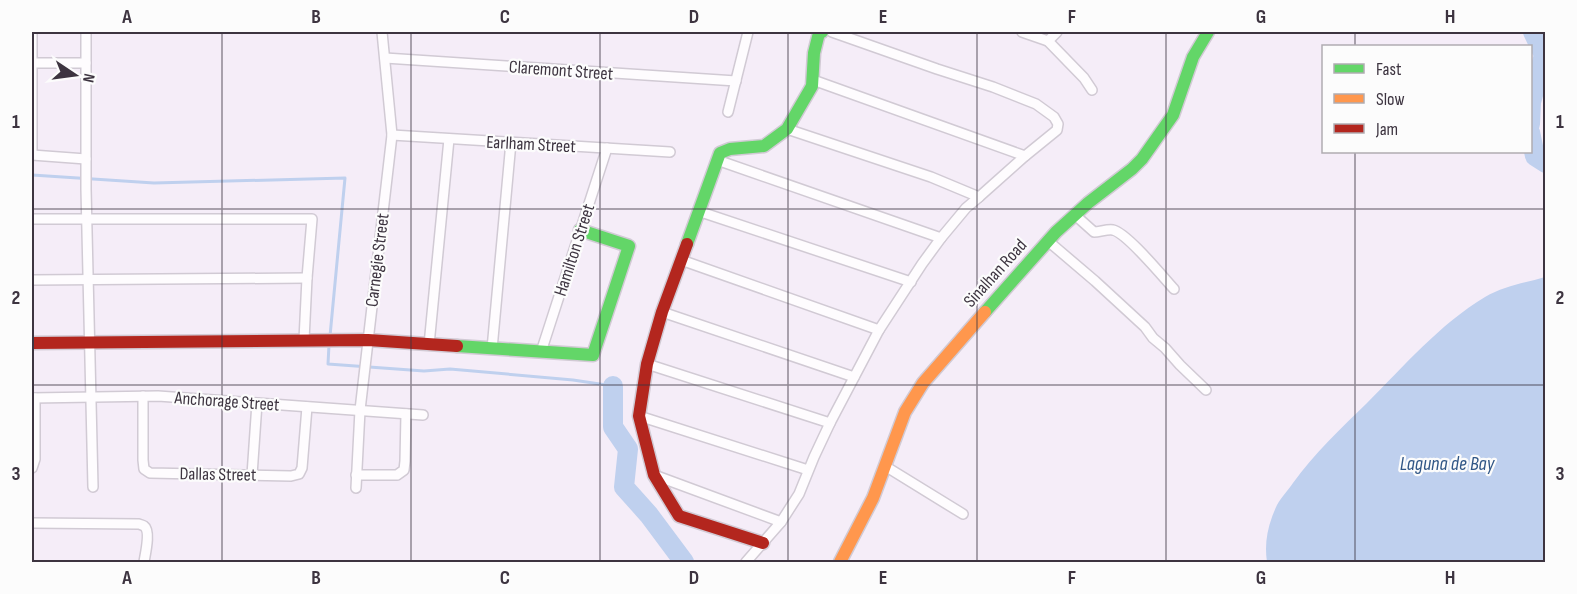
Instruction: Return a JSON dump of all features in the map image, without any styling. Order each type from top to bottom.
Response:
[{"type":"street","points":[[32,32],[32,155],[87,159]]},
{"type":"street","points":[[86,32],[86,219],[93,487]]},
{"type":"street","name":"Carnegie Street","points":[[356,488],[360,410],[392,135],[382,32]]},
{"type":"street","points":[[728,112],[748,32]]},
{"type":"street","points":[[763,543],[679,516],[654,475],[639,416],[647,364],[662,312],[720,153],[730,149],[764,146],[787,129],[812,86],[814,53],[819,33],[822,32]]},
{"type":"street","points":[[746,562],[781,522],[798,494],[830,423],[879,330],[941,238],[966,208],[1057,130],[1058,124],[1054,117],[1036,104],[832,32]]},
{"type":"street","points":[[1022,32],[1048,41],[1084,78],[1092,90]]},
{"type":"street","points":[[1048,41],[1057,32]]},
{"type":"street","name":"Sinalhan Road","points":[[840,562],[873,498],[905,412],[923,383],[1056,232],[1136,165],[1155,142],[1173,115],[1193,57],[1208,32]]},
{"type":"street","name":"Claremont Street","points":[[385,58],[736,81]]},
{"type":"street","points":[[32,63],[86,63]]},
{"type":"street","points":[[813,80],[1025,156]]},
{"type":"street","points":[[787,129],[931,177],[979,197]]},
{"type":"street","name":"Earlham Street","points":[[392,135],[670,152]]},
{"type":"street","points":[[429,345],[449,139]]},
{"type":"street","points":[[492,349],[512,142]]},
{"type":"street","name":"Hamilton Street","points":[[541,352],[607,148]]},
{"type":"street","points":[[717,160],[941,238]]},
{"type":"street","points":[[698,211],[911,282]]},
{"type":"street","points":[[1075,215],[1094,232],[1113,230],[1124,236],[1174,289]]},
{"type":"street","points":[[32,219],[312,219],[304,340]]},
{"type":"street","points":[[32,343],[368,340],[592,355],[629,246],[580,230]]},
{"type":"street","points":[[1048,241],[1146,328],[1151,336],[1206,390]]},
{"type":"street","points":[[681,260],[879,330]]},
{"type":"street","points":[[32,280],[307,278]]},
{"type":"street","points":[[662,312],[854,377]]},
{"type":"street","points":[[647,364],[830,423]]},
{"type":"street","name":"Anchorage Street","points":[[33,398],[143,396],[423,415]]},
{"type":"street","name":"Dallas Street","points":[[143,396],[143,459],[144,469],[150,473],[291,476],[299,474],[302,468],[307,407]]},
{"type":"street","points":[[32,468],[35,459],[33,398]]},
{"type":"street","points":[[252,475],[257,403]]},
{"type":"street","points":[[356,475],[397,475],[404,470],[405,414]]},
{"type":"street","points":[[639,416],[808,470]]},
{"type":"street","points":[[885,466],[963,514]]},
{"type":"street","points":[[654,475],[781,522]]},
{"type":"street","points":[[32,523],[139,524],[147,529],[148,536],[144,562]]},
{"type":"water","name":"Laguna de Bay","points":[[1545,277],[1545,562],[1267,562],[1267,533],[1277,505],[1310,462],[1338,432],[1423,346],[1469,308],[1500,290]]},
{"type":"waterway","points":[[1532,98],[1544,55],[1533,32]]},
{"type":"waterway","points":[[1532,142],[1535,156],[1546,163]]},
{"type":"waterway","points":[[32,175],[154,183],[345,178],[330,336]]},
{"type":"waterway","points":[[329,345],[328,364],[424,371],[450,369],[573,380],[613,386]]},
{"type":"waterway","points":[[613,386],[613,427],[628,449],[624,487],[649,515],[684,562]]},
{"type":"traffic: fast","points":[[687,244],[720,153],[730,149],[764,146],[787,129],[812,86],[814,53],[819,33],[822,32]]},
{"type":"traffic: fast","points":[[985,312],[1056,232],[1142,159],[1173,115],[1193,57],[1208,32]]},
{"type":"traffic: fast","points":[[457,346],[593,355],[629,246],[580,230]]},
{"type":"traffic: slow","points":[[840,562],[873,498],[905,412],[923,383],[985,312]]},
{"type":"traffic: jam","points":[[687,244],[662,312],[647,364],[639,416],[654,475],[679,516],[763,543]]},
{"type":"traffic: jam","points":[[32,343],[368,340],[457,346]]}]
